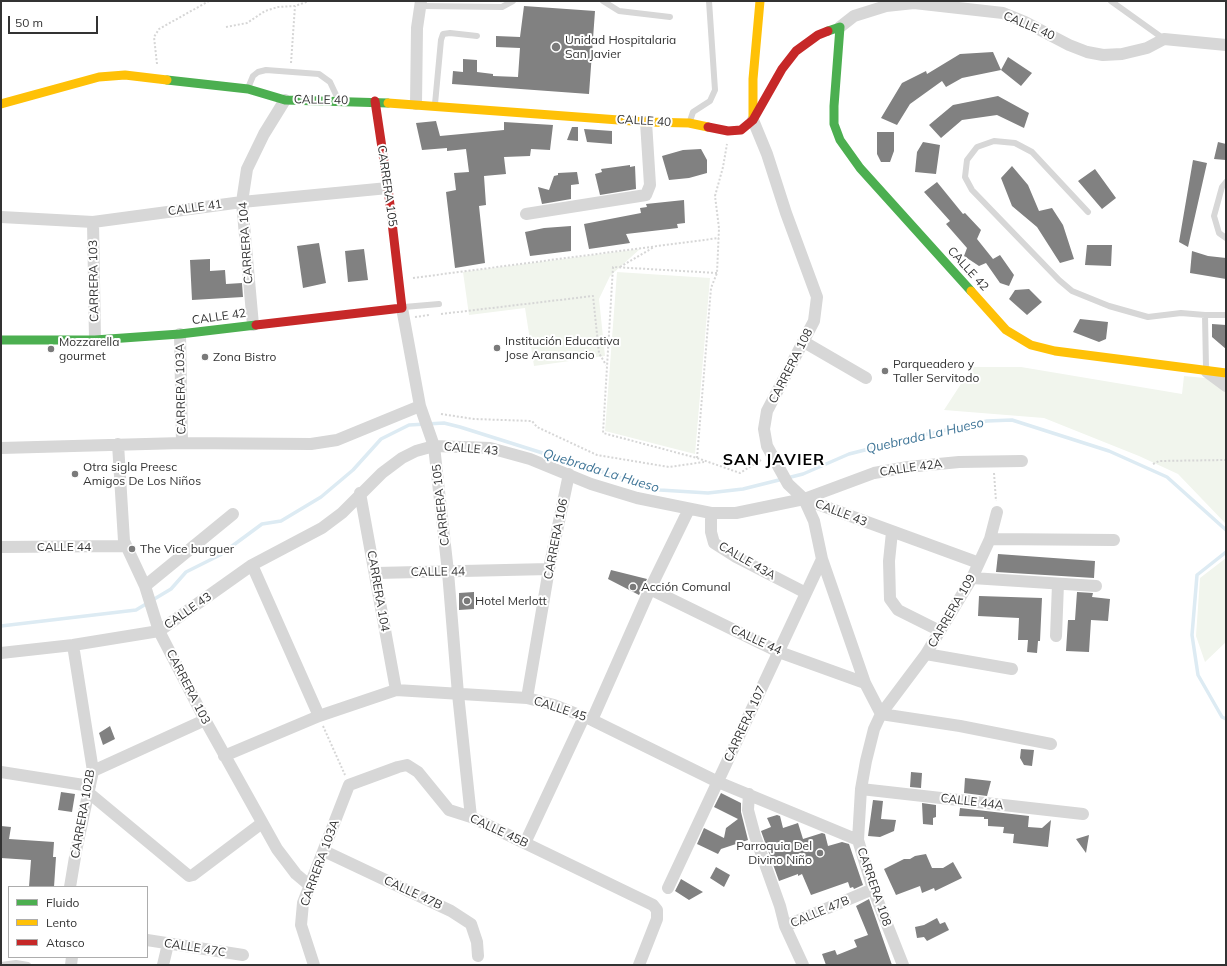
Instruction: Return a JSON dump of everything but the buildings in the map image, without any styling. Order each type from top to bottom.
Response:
[{"type":"street","name":"CARRERA 108","points":[[760,1],[754,79],[753,120],[767,154],[786,213],[817,297],[814,321],[767,411],[764,429],[767,446],[779,469],[788,484],[804,498],[814,521],[822,559],[865,683],[881,714]]},
{"type":"street","name":"CALLE 40","points":[[1,104],[99,77],[125,75],[248,89],[285,100],[338,100],[435,105],[646,122],[689,123],[728,131],[741,130],[753,120],[782,69],[796,51],[818,35],[840,26],[854,16],[886,6],[914,3],[1003,13],[1087,52],[1103,55],[1122,54],[1146,48],[1164,39]]},
{"type":"street","points":[[416,104],[417,28],[421,4]]},
{"type":"street","name":"CALLE 42","points":[[840,26],[834,106],[834,124],[840,140],[860,168],[1006,330],[1031,345],[1056,351],[1226,373]]},
{"type":"street","points":[[1164,39],[1226,45]]},
{"type":"street","points":[[1207,43],[1226,49]]},
{"type":"street","name":"CARRERA 104","points":[[253,325],[242,202],[247,169],[264,134],[285,100]]},
{"type":"street","name":"CARRERA 105","points":[[375,102],[388,188],[403,313],[420,406],[434,446],[448,572],[458,694],[471,817]]},
{"type":"street","points":[[526,214],[646,195],[650,184],[646,122]]},
{"type":"street","name":"CALLE 41","points":[[1,217],[93,222],[242,202],[388,188]]},
{"type":"street","name":"CARRERA 103","points":[[93,222],[95,340]]},
{"type":"street","name":"CALLE 42","points":[[1,340],[95,340],[180,334],[253,325],[403,313]]},
{"type":"street","name":"CARRERA 103A","points":[[180,334],[182,443]]},
{"type":"street","points":[[804,342],[866,378]]},
{"type":"street","points":[[1206,371],[1226,386]]},
{"type":"street","points":[[1,448],[182,443],[311,444],[336,440],[420,406]]},
{"type":"street","name":"CARRERA 103","points":[[118,444],[124,541],[145,588],[159,631],[224,756],[277,849],[296,874],[309,885]]},
{"type":"street","name":"CALLE 43","points":[[1,653],[73,646],[159,631],[252,565],[322,528],[342,513],[360,493],[382,473],[402,458],[416,451],[434,446],[490,448],[530,459],[591,484],[637,498],[711,513],[736,513],[804,498],[892,532],[979,563]]},
{"type":"street","name":"CALLE 42A","points":[[804,498],[874,473],[908,466],[1022,460]]},
{"type":"street","name":"CARRERA 106","points":[[527,698],[549,569],[569,474]]},
{"type":"street","name":"CARRERA 104","points":[[360,493],[376,573],[396,690]]},
{"type":"street","points":[[525,842],[588,718],[689,509]]},
{"type":"street","name":"CARRERA 109","points":[[891,703],[926,654],[972,578],[990,539],[997,512]]},
{"type":"street","name":"CALLE 43A","points":[[711,513],[711,532],[714,543],[736,557],[806,593]]},
{"type":"street","points":[[145,588],[233,514]]},
{"type":"street","points":[[892,532],[889,562],[890,599],[898,610],[940,631]]},
{"type":"street","points":[[990,539],[1114,540]]},
{"type":"street","name":"CALLE 44","points":[[1,547],[126,546]]},
{"type":"street","name":"CARRERA 107","points":[[668,888],[822,559]]},
{"type":"street","points":[[252,565],[319,716]]},
{"type":"street","name":"CALLE 44","points":[[376,573],[549,569]]},
{"type":"street","points":[[972,578],[1096,586]]},
{"type":"street","points":[[1056,636],[1058,584]]},
{"type":"street","name":"CALLE 44","points":[[650,589],[779,652],[865,683]]},
{"type":"street","name":"CARRERA 102B","points":[[70,886],[93,771],[73,646]]},
{"type":"street","points":[[926,654],[1012,669]]},
{"type":"street","name":"CALLE 45","points":[[224,756],[319,716],[396,690],[527,698],[554,705],[588,718],[718,782],[858,840]]},
{"type":"street","name":"CARRERA 108","points":[[891,703],[881,714],[874,729],[861,789],[858,840],[873,889],[903,965]]},
{"type":"street","points":[[881,714],[960,726],[1051,744]]},
{"type":"street","points":[[93,771],[205,720]]},
{"type":"street","name":"CALLE 45B","points":[[349,785],[398,767],[407,766],[418,772],[448,810],[471,817],[525,842],[653,905],[657,910],[657,919],[639,965]]},
{"type":"street","points":[[1,772],[89,790],[189,876],[193,875],[262,822]]},
{"type":"street","name":"CARRERA 103A","points":[[314,965],[301,925],[303,903],[349,785]]},
{"type":"street","name":"CALLE 44A","points":[[861,789],[1083,814]]},
{"type":"street","name":"CALLE 47B","points":[[749,794],[748,810],[755,836],[780,906],[785,926],[873,889]]},
{"type":"street","name":"CALLE 47B","points":[[324,851],[451,911],[471,924],[477,942],[478,956]]},
{"type":"street","points":[[785,926],[803,965]]},
{"type":"street","name":"CALLE 47C","points":[[148,940],[244,955]]},
{"type":"street","points":[[163,965],[168,944]]},
{"type":"lane","points":[[421,4],[502,7],[513,1]]},
{"type":"lane","points":[[603,1],[619,11],[670,17]]},
{"type":"lane","points":[[689,123],[693,112],[710,101],[715,90],[709,1]]},
{"type":"lane","points":[[1111,1],[1164,39]]},
{"type":"lane","points":[[435,105],[440,40],[443,34],[450,33],[477,36]]},
{"type":"lane","points":[[248,89],[253,76],[258,72],[266,70],[319,74],[330,82],[338,100]]},
{"type":"lane","points":[[1088,212],[1032,152],[1015,143],[994,141],[977,147],[967,160],[965,177],[972,190],[1059,280],[1072,291],[1109,306],[1148,317],[1181,312],[1205,315],[1226,315]]},
{"type":"lane","points":[[1226,182],[1222,187],[1214,216],[1219,233],[1226,238]]},
{"type":"lane","name":"CALLE 42","points":[[403,313],[439,304]]},
{"type":"lane","points":[[1205,315],[1206,371]]},
{"type":"lane","points":[[1,965],[16,963],[28,965]]},
{"type":"path","points":[[160,78],[154,51],[154,37],[159,29],[209,1]]},
{"type":"path","points":[[226,27],[247,22],[272,9],[295,6],[310,1]]},
{"type":"path","points":[[291,72],[295,6]]},
{"type":"path","points":[[697,458],[711,288],[717,273],[719,238],[715,196],[723,167],[728,131]]},
{"type":"path","points":[[399,280],[719,238]]},
{"type":"path","points":[[619,268],[655,247]]},
{"type":"path","points":[[717,273],[613,267],[603,433],[697,458],[740,473],[771,454]]},
{"type":"path","points":[[403,313],[593,296],[599,353],[607,366]]},
{"type":"path","points":[[441,414],[474,419],[532,421],[537,427],[597,455],[669,467],[705,462]]},
{"type":"path","points":[[1153,464],[1159,461],[1226,460]]},
{"type":"path","points":[[992,461],[997,512]]},
{"type":"path","points":[[319,716],[349,785]]},
{"type":"shaded area","points":[[640,249],[610,276],[599,299],[605,356],[534,366],[525,308],[469,315],[463,272]]},
{"type":"shaded area","points":[[617,272],[710,278],[695,454],[605,431]]},
{"type":"shaded area","points":[[972,367],[1021,367],[1182,394],[1184,376],[1226,380],[1226,524],[1178,474],[1139,456],[1044,418],[944,410]]},
{"type":"shaded area","points":[[1226,558],[1226,642],[1205,662],[1196,636],[1200,578]]},
{"type":"waterway","name":"Quebrada La Hueso","points":[[1,626],[136,610],[171,589],[186,572],[220,555],[262,524],[281,521],[321,497],[353,470],[381,439],[409,425],[444,423],[660,490],[708,493],[743,489],[803,474],[849,454],[928,434],[987,421],[1012,420],[1109,451],[1167,477],[1226,530]]},
{"type":"waterway","points":[[1226,552],[1197,575],[1192,635],[1198,675],[1222,717],[1226,719]]},
{"type":"traffic: fast","points":[[828,31],[840,27],[834,106],[834,124],[840,140],[860,168],[971,291]]},
{"type":"traffic: fast","points":[[167,80],[248,89],[285,100],[388,103]]},
{"type":"traffic: fast","points":[[1,340],[95,340],[180,334],[256,325]]},
{"type":"traffic: slow","points":[[753,117],[753,79],[760,1]]},
{"type":"traffic: slow","points":[[1,104],[99,77],[125,75],[167,80]]},
{"type":"traffic: slow","points":[[388,103],[646,122],[689,123],[708,127]]},
{"type":"traffic: slow","points":[[971,291],[1006,330],[1031,345],[1055,351],[1226,373]]},
{"type":"traffic: jam","points":[[708,127],[728,131],[741,130],[753,120],[782,69],[796,51],[818,35],[828,31]]},
{"type":"traffic: jam","points":[[256,325],[402,308],[388,188],[375,101]]},
{"type":"place","name":"Unidad Hospitalaria San Javier","points":[[556,47]]},
{"type":"place","name":"Institución Educativa Jose Aransancio","points":[[497,348]]},
{"type":"place","name":"Mozzarella gourmet","points":[[51,349]]},
{"type":"place","name":"Zona Bistro","points":[[205,357]]},
{"type":"place","name":"Parqueadero y Taller Servitodo","points":[[885,371]]},
{"type":"place","name":"Otra sigla Preesc Amigos De Los Niños","points":[[75,474]]},
{"type":"place","name":"The Vice burguer","points":[[132,549]]},
{"type":"place","name":"Acción Comunal","points":[[633,587]]},
{"type":"place","name":"Hotel Merlott","points":[[467,601]]},
{"type":"place","name":"Parroquia Del Divino Niño","points":[[820,853]]},
{"type":"district","name":"SAN JAVIER","points":[[774,460]]}]
